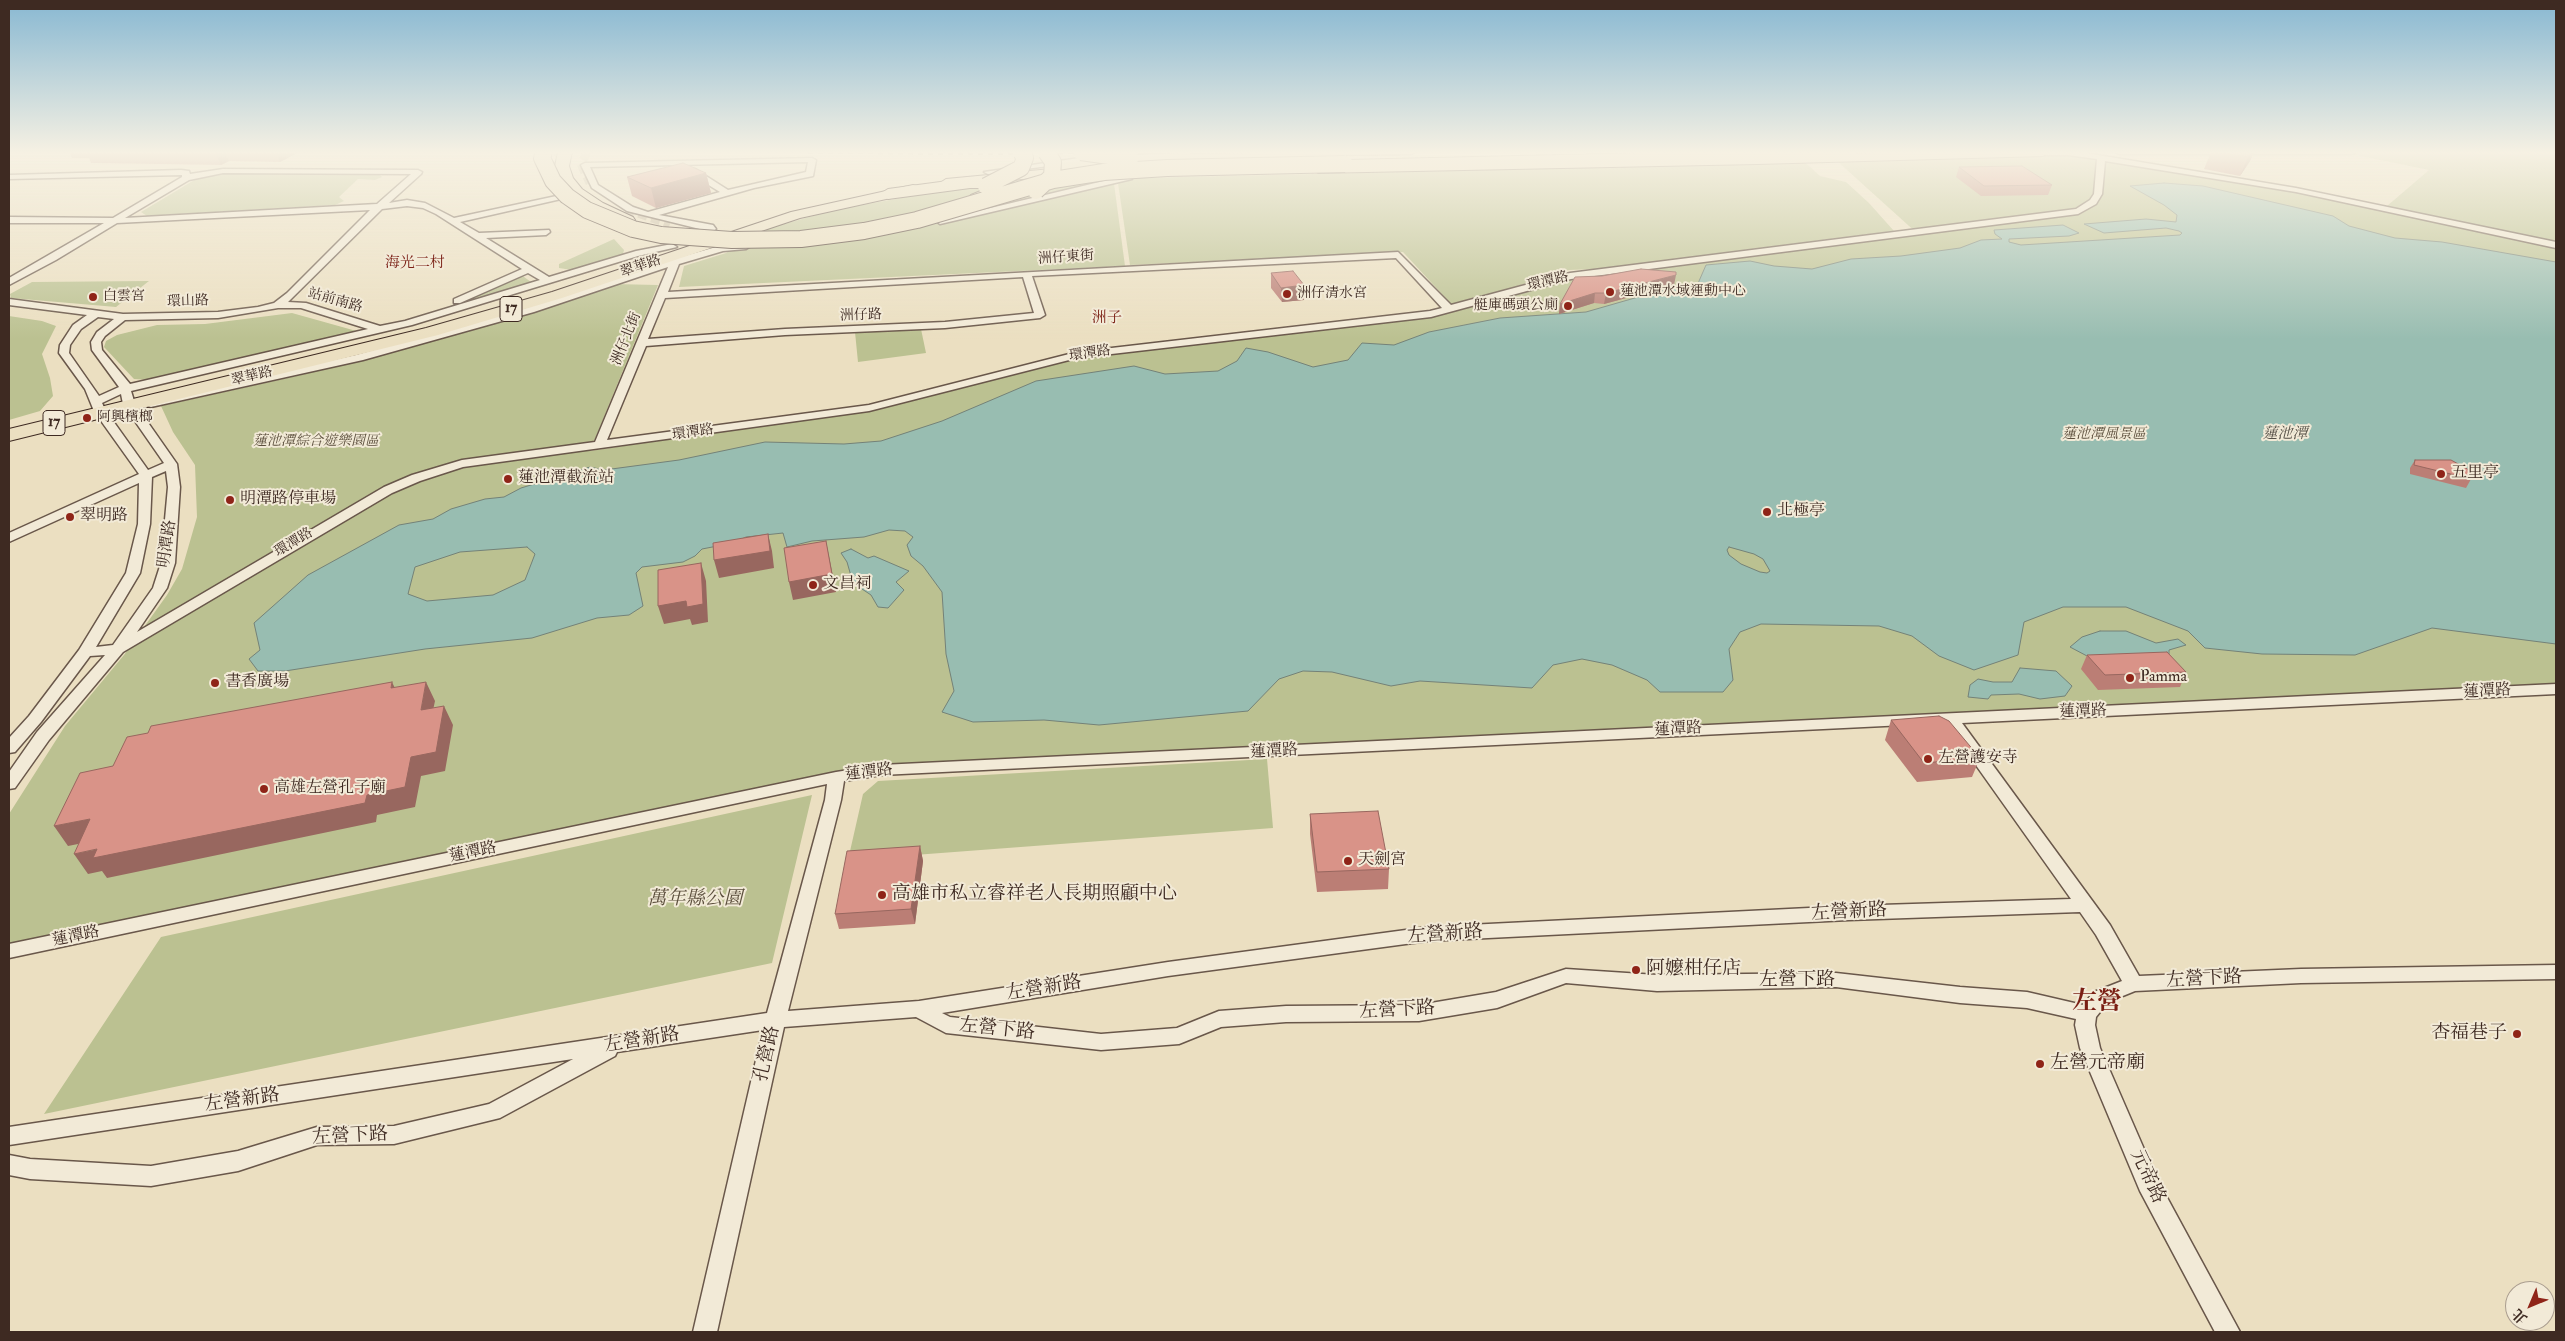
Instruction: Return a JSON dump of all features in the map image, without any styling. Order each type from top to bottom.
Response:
[{"type":"highway","points":[[598,215],[633,229],[663,238],[754,245],[853,239],[944,224],[979,215]]},
{"type":"highway","points":[[614,215],[663,238],[755,240],[835,236],[918,220],[936,215]]},
{"type":"highway","points":[[626,215],[649,225],[691,233],[744,236],[816,233],[872,225],[920,215]]},
{"type":"highway","points":[[637,215],[649,220],[716,231],[755,232],[818,229],[902,215]]},
{"type":"highway","points":[[663,238],[720,237]]},
{"type":"main road","name":"翠華路","points":[[720,237],[772,215]]},
{"type":"main road","name":"翠華路","points":[[9,426],[275,362],[392,338],[569,282],[663,238],[720,237],[798,215]]},
{"type":"main road","name":"翠華路","points":[[663,238],[698,238]]},
{"type":"main road","name":"翠華路","points":[[9,435],[97,406]]},
{"type":"street","points":[[9,282],[127,215]]},
{"type":"street","points":[[9,220],[115,222],[238,215]]},
{"type":"street","name":"站前南路","points":[[278,305],[287,299],[372,215]]},
{"type":"street","points":[[440,215],[548,281]]},
{"type":"street","points":[[452,221],[470,215]]},
{"type":"street","points":[[636,215],[663,238],[720,237]]},
{"type":"street","points":[[663,238],[696,215]]},
{"type":"street","name":"翠華路","points":[[720,237],[872,236],[962,215]]},
{"type":"street","name":"環潭路","points":[[85,652],[118,649],[388,490],[416,478],[462,464],[869,408],[940,391],[1016,368],[1077,355],[1246,334],[1399,320],[1450,310],[1570,276],[2050,215]]},
{"type":"street","points":[[2412,215],[2556,245]]},
{"type":"street","points":[[663,238],[710,226],[720,237]]},
{"type":"street","points":[[476,236],[546,232]]},
{"type":"street","name":"翠華路","points":[[392,338],[408,323],[636,254],[663,238]]},
{"type":"street","name":"洲仔北街","points":[[600,446],[661,295],[663,238]]},
{"type":"street","name":"洲仔東街","points":[[661,295],[1398,255],[1450,310]]},
{"type":"street","points":[[408,323],[529,269]]},
{"type":"street","name":"洲仔路","points":[[640,343],[785,332],[945,325],[1040,315],[1027,274]]},
{"type":"street","name":"環山路","points":[[9,302],[94,315],[123,316],[226,314],[258,310],[278,305]]},
{"type":"street","name":"站前南路","points":[[278,305],[302,305],[392,338]]},
{"type":"street","points":[[94,315],[77,328],[64,349],[65,358],[90,390],[97,406],[146,475]]},
{"type":"street","name":"明潭路","points":[[9,784],[54,725],[118,649],[160,588],[168,564],[174,487],[171,464],[127,399],[124,383],[97,350],[96,344],[101,334],[123,316]]},
{"type":"street","points":[[9,538],[171,464]]},
{"type":"street","name":"明潭路","points":[[9,748],[85,652],[119,599],[133,573],[144,524],[146,475]]},
{"type":"street","name":"蓮潭路","points":[[9,951],[836,777],[881,770],[1373,748],[1791,724],[2556,689]]},
{"type":"street","points":[[1950,718],[2103,930],[2134,984]]},
{"type":"street","points":[[9,733],[54,725]]},
{"type":"street","name":"孔營路","points":[[705,1332],[776,1020],[833,800],[836,777]]},
{"type":"street","name":"左營新路","points":[[9,1136],[776,1020],[919,1008],[1168,969],[1428,934],[1858,913],[2084,905]]},
{"type":"street","name":"左營下路","points":[[919,1008],[946,1025],[1101,1042],[1179,1036],[1219,1019],[1286,1014],[1419,1013],[1497,1000],[1566,976],[1657,983],[1836,980],[1960,995],[2027,1000],[2087,1014],[2101,997],[2134,984],[2301,976],[2556,972]]},
{"type":"street","name":"元帝路","points":[[2087,1014],[2085,1025],[2090,1048],[2148,1184],[2228,1332]]},
{"type":"street","name":"左營下路","points":[[9,1165],[30,1169],[151,1176],[238,1160],[317,1136],[394,1135],[493,1112],[618,1045]]},
{"type":"green space","points":[[145,215],[171,215],[147,216]]},
{"type":"green space","points":[[818,215],[1118,215],[1125,266],[679,287],[684,266],[726,253],[770,228]]},
{"type":"green space","points":[[1123,215],[1879,215],[1894,231],[1595,269],[1569,270],[1453,306],[1403,252],[1130,265]]},
{"type":"green space","name":"蓮池潭","points":[[1896,215],[2406,215],[2556,246],[2556,684],[867,766],[9,947],[9,814],[65,726],[124,655],[167,595],[182,569],[197,517],[195,465],[173,432],[161,406],[301,375],[401,349],[533,311],[613,284],[658,285],[590,451],[849,413],[927,397],[1039,366],[1092,356],[1426,318],[1576,278],[1919,235]]},
{"type":"green space","points":[[2427,215],[2556,215],[2556,242]]},
{"type":"green space","points":[[614,239],[624,250],[623,254],[572,270],[559,268],[559,264]]},
{"type":"green space","points":[[520,274],[531,282],[435,313]]},
{"type":"green space","points":[[149,281],[116,307],[11,298],[10,294],[32,282]]},
{"type":"green space","points":[[292,313],[360,332],[150,380],[134,379],[104,347],[106,341],[117,335],[157,325],[205,324]]},
{"type":"green space","points":[[9,316],[42,321],[56,326],[42,354],[50,378],[53,396],[40,411],[9,420]]},
{"type":"green space","points":[[921,329],[926,353],[858,362],[855,332]]},
{"type":"green space","points":[[1267,759],[1273,828],[848,860],[863,794],[878,781]]},
{"type":"green space","name":"萬年縣公園","points":[[812,795],[772,963],[44,1114],[161,937]]},
{"type":"water","name":"蓮池潭","points":[[2177,215],[2327,215],[2333,216],[2349,226],[2395,238],[2442,242],[2556,262],[2556,644],[2432,628],[2355,655],[2262,654],[2205,648],[2188,631],[2126,607],[2063,607],[2024,622],[2018,655],[1974,670],[1939,656],[1912,636],[1879,626],[1761,624],[1740,632],[1729,649],[1733,680],[1723,692],[1660,692],[1647,680],[1612,665],[1582,659],[1553,665],[1532,688],[1420,681],[1391,686],[1332,672],[1303,671],[1279,679],[1248,711],[1099,725],[1044,720],[973,722],[942,712],[954,691],[946,654],[942,592],[923,566],[911,556],[907,545],[913,537],[905,531],[889,530],[864,537],[812,541],[787,547],[783,533],[746,537],[733,543],[702,549],[695,556],[683,562],[642,567],[636,573],[643,606],[629,615],[597,618],[532,638],[425,649],[285,671],[258,671],[249,659],[260,650],[254,623],[308,575],[399,525],[433,519],[451,509],[485,499],[504,497],[521,488],[590,467],[604,470],[679,460],[765,442],[844,444],[881,441],[942,421],[1036,381],[1134,366],[1165,374],[1218,371],[1237,361],[1246,348],[1268,352],[1313,367],[1348,360],[1362,343],[1394,345],[1429,332],[1500,318],[1586,312],[1680,285],[1696,288],[1706,265],[1750,261],[1774,266],[1812,269],[1851,259],[1901,256],[1960,248],[1981,240],[2002,239],[1995,234],[1994,230],[2063,225],[2079,233],[2069,236],[2009,239],[2009,242],[2021,245],[2180,235],[2182,233],[2179,231],[2166,228],[2104,233],[2084,224],[2146,219],[2176,222]],"holes":[[[527,547],[535,554],[525,580],[493,595],[427,601],[408,594],[415,567],[460,552]],[[1729,547],[1754,554],[1763,559],[1770,571],[1767,573],[1760,572],[1741,564],[1729,555],[1727,550]]]},
{"type":"water","points":[[851,549],[868,558],[874,556],[909,571],[896,582],[904,590],[888,608],[878,607],[871,595],[853,583],[847,562],[841,553]]},
{"type":"water","points":[[2100,631],[2126,631],[2156,643],[2178,639],[2186,645],[2169,650],[2169,662],[2106,666],[2070,647],[2082,637]]},
{"type":"water","points":[[2020,668],[2056,671],[2072,686],[2065,696],[2040,699],[2019,694],[1991,695],[1988,699],[1968,697],[1970,685],[1978,679],[1993,682],[2012,682]]},
{"type":"building","points":[[1641,269],[1676,272],[1676,275],[1606,293],[1595,293],[1560,304],[1575,277],[1602,276]]},
{"type":"building","points":[[1293,271],[1304,285],[1281,288],[1271,273]]},
{"type":"building","points":[[2415,460],[2451,460],[2471,471],[2471,479],[2414,465]]},
{"type":"building","points":[[768,534],[770,551],[714,560],[713,543]]},
{"type":"building","points":[[826,541],[832,574],[789,582],[784,548]]},
{"type":"building","points":[[701,563],[703,604],[687,607],[686,601],[658,606],[658,570]]},
{"type":"building","points":[[2167,652],[2186,672],[2105,675],[2087,655]]},
{"type":"building","name":"高雄左營孔子廟","points":[[392,682],[391,688],[426,682],[421,710],[444,706],[436,752],[411,757],[405,787],[367,795],[365,803],[93,858],[97,849],[74,854],[90,819],[54,826],[80,773],[113,766],[127,737],[148,733],[151,726]]},
{"type":"building","points":[[1939,716],[1949,721],[1980,758],[1924,763],[1891,720]]},
{"type":"building","name":"天劍宮","points":[[1378,811],[1389,869],[1317,872],[1310,814]]},
{"type":"building","name":"高雄市私立睿祥老人長期照顧中心","points":[[920,846],[911,909],[835,914],[847,851]]},
{"type":"tunnel","points":[[642,215],[670,224]]},
{"type":"place","name":"蓮池潭水域運動中心","points":[[1610,292]]},
{"type":"place","name":"洲仔清水宮","points":[[1287,294]]},
{"type":"place","name":"白雲宮","points":[[93,297]]},
{"type":"place","name":"艇庫碼頭公廁","points":[[1568,306]]},
{"type":"place","name":"阿興檳榔","points":[[87,418]]},
{"type":"place","name":"五里亭","points":[[2441,474]]},
{"type":"place","name":"蓮池潭截流站","points":[[508,479]]},
{"type":"place","name":"明潭路停車場","points":[[230,500]]},
{"type":"place","name":"北極亭","points":[[1767,512]]},
{"type":"place","name":"翠明路","points":[[70,517]]},
{"type":"place","name":"文昌祠","points":[[813,585]]},
{"type":"place","name":"Pamma","points":[[2130,678]]},
{"type":"place","name":"書香廣場","points":[[215,683]]},
{"type":"place","name":"左營護安寺","points":[[1928,759]]},
{"type":"place","name":"高雄左營孔子廟","points":[[264,789]]},
{"type":"place","name":"天劍宮","points":[[1348,861]]},
{"type":"place","name":"高雄市私立睿祥老人長期照顧中心","points":[[882,895]]},
{"type":"place","name":"阿嬤柑仔店","points":[[1636,970]]},
{"type":"place","name":"杏福巷子","points":[[2517,1034]]},
{"type":"place","name":"左營元帝廟","points":[[2040,1064]]},
{"type":"district","name":"海光二村","points":[[415,264]]},
{"type":"district","name":"洲子","points":[[1107,319]]},
{"type":"district","name":"左營","points":[[2097,1004]]},
{"type":"park label","name":"蓮池潭風景區","points":[[2104,435]]},
{"type":"park label","name":"蓮池潭綜合遊樂園區","points":[[316,442]]}]
